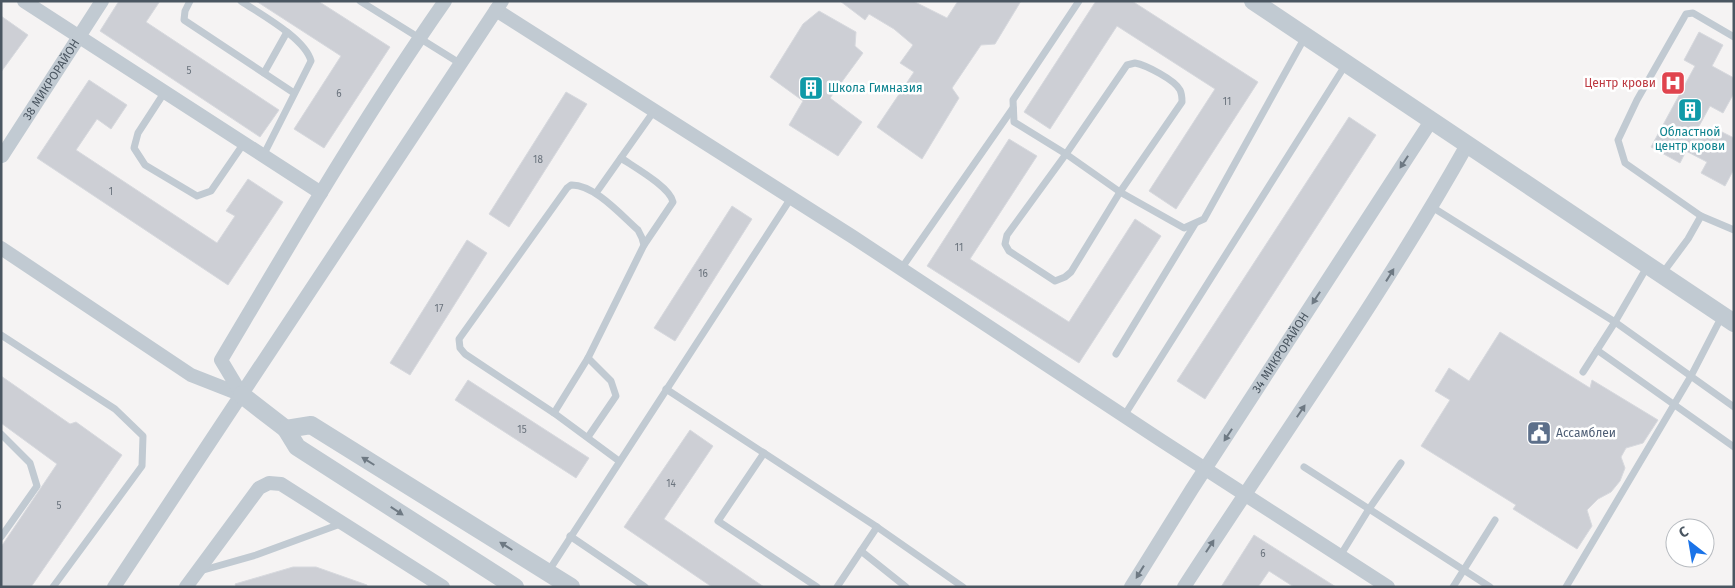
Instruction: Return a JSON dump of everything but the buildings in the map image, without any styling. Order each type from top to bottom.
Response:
[{"type":"street","points":[[24,1],[321,193]]},
{"type":"street","name":"38 МИКРОРАЙОН","points":[[1,156],[102,1]]},
{"type":"street","points":[[242,395],[221,360],[321,193],[444,1]]},
{"type":"street","points":[[1253,1],[1728,319]]},
{"type":"street","points":[[114,587],[499,6],[654,111],[901,268],[1124,416],[1388,587]]},
{"type":"street","name":"34 МИКРОРАЙОН","points":[[1131,587],[1431,121]]},
{"type":"street","points":[[1184,587],[1244,494],[1355,330],[1432,207],[1467,145]]},
{"type":"street","points":[[1,248],[191,375],[242,395],[286,429],[297,447],[515,587]]},
{"type":"street","points":[[286,429],[310,425],[571,587]]},
{"type":"street","points":[[186,587],[259,488],[269,483],[281,484],[443,587]]},
{"type":"lane","points":[[190,1],[184,20],[294,93]]},
{"type":"lane","points":[[241,1],[302,45],[310,54],[311,61],[263,156]]},
{"type":"lane","points":[[360,1],[461,64]]},
{"type":"lane","points":[[1079,1],[1013,100],[1014,122],[1066,154],[1120,192],[1184,228],[1204,219],[1306,37]]},
{"type":"lane","points":[[1734,37],[1693,13],[1686,14],[1637,100],[1618,140],[1625,163],[1701,216],[1734,230]]},
{"type":"lane","points":[[264,73],[286,32]]},
{"type":"lane","points":[[1135,63],[1144,64],[1177,85],[1182,92],[1182,102],[1120,192],[1071,272],[1065,277],[1055,281],[1010,251],[1005,244],[1007,235],[1127,65],[1135,63]]},
{"type":"lane","points":[[1124,416],[1346,64]]},
{"type":"lane","points":[[164,93],[138,133],[134,148],[145,165],[197,196],[211,191],[244,143]]},
{"type":"lane","points":[[901,268],[1013,108]]},
{"type":"lane","points":[[596,193],[654,111]]},
{"type":"lane","points":[[554,413],[588,358],[644,245],[673,202],[665,189],[621,158]]},
{"type":"lane","points":[[619,461],[554,413],[466,354],[460,348],[459,339],[571,185],[578,184],[596,193],[638,230],[644,245]]},
{"type":"lane","points":[[548,572],[791,198]]},
{"type":"lane","points":[[1432,207],[1616,322],[1734,407]]},
{"type":"lane","points":[[1583,372],[1616,322],[1654,271],[1688,239],[1701,216]]},
{"type":"lane","points":[[1116,354],[1195,223]]},
{"type":"lane","points":[[1566,587],[1691,376],[1728,319]]},
{"type":"lane","points":[[1,335],[115,409],[143,436],[142,466],[53,587]]},
{"type":"lane","points":[[1597,350],[1734,447]]},
{"type":"lane","points":[[588,358],[611,381],[616,396],[588,438]]},
{"type":"lane","points":[[666,389],[877,527],[963,587]]},
{"type":"lane","points":[[1,434],[30,463],[37,486],[1,537]]},
{"type":"lane","points":[[764,453],[718,522],[817,587]]},
{"type":"lane","points":[[1340,556],[1369,509],[1401,463]]},
{"type":"lane","points":[[1304,467],[1490,587]]},
{"type":"lane","points":[[1453,587],[1494,520]]},
{"type":"lane","points":[[197,572],[256,555],[344,523]]},
{"type":"lane","points":[[838,587],[877,527]]},
{"type":"lane","points":[[570,536],[645,587]]},
{"type":"lane","points":[[861,551],[906,587]]},
{"type":"place","name":"Центр крови","points":[[1673,83]]},
{"type":"place","name":"Школа Гимназия","points":[[811,88]]},
{"type":"place","name":"Областной центр крови","points":[[1690,110]]},
{"type":"place","name":"Ассамблеи","points":[[1539,433]]}]
